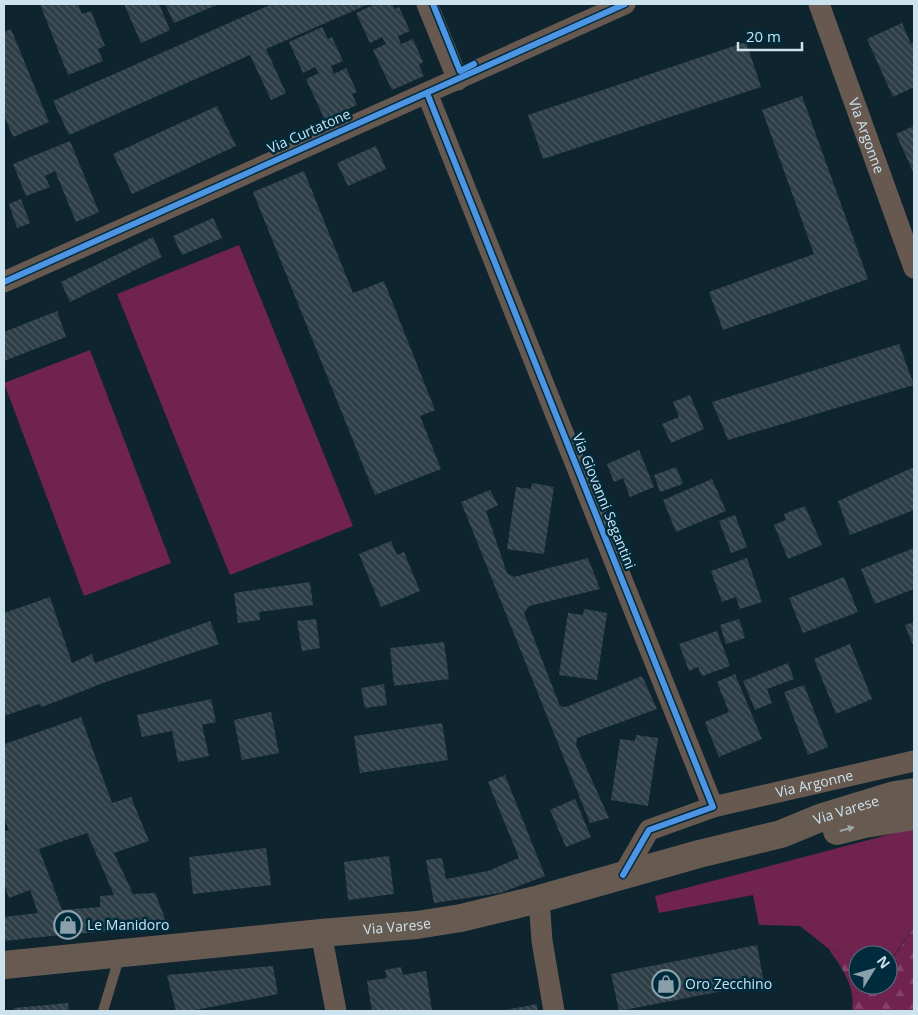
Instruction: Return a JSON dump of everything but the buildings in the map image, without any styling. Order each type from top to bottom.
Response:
[{"type":"main road","name":"Via Varese","points":[[4,965],[121,952],[417,925],[462,918],[539,899],[699,854],[781,834],[820,818],[896,795],[914,800]]},
{"type":"street","points":[[427,4],[458,80]]},
{"type":"street","name":"Via Curtatone","points":[[4,282],[212,187],[458,80],[625,4]]},
{"type":"street","name":"Via Argonne","points":[[820,4],[914,268]]},
{"type":"street","name":"Via Giovanni Segantini","points":[[427,93],[713,807]]},
{"type":"street","name":"Via Argonne","points":[[713,807],[914,761]]},
{"type":"street","points":[[623,875],[650,830],[713,807]]},
{"type":"street","points":[[539,899],[542,941],[554,1011]]},
{"type":"street","points":[[321,933],[336,1011]]},
{"type":"lane","points":[[103,1011],[121,952]]},
{"type":"green space","points":[[239,245],[353,526],[230,575],[117,294]]},
{"type":"green space","points":[[90,350],[171,563],[84,596],[4,383]]},
{"type":"green space","points":[[914,828],[914,927],[898,950],[898,945],[848,945],[848,953],[829,949],[800,926],[759,925],[753,895],[659,913],[655,896]]},
{"type":"green space","points":[[914,927],[914,1011],[852,1011],[852,995],[898,995],[898,951]]},
{"type":"green space","points":[[829,949],[848,953],[848,981],[843,971]]},
{"type":"cycle path","points":[[433,4],[460,71],[474,64]]},
{"type":"cycle path","points":[[4,282],[625,4]]},
{"type":"cycle path","points":[[427,93],[713,807],[649,830],[623,875]]},
{"type":"place","name":"Le Manidoro","points":[[68,925]]},
{"type":"place","name":"Oro Zecchino","points":[[666,984]]}]
